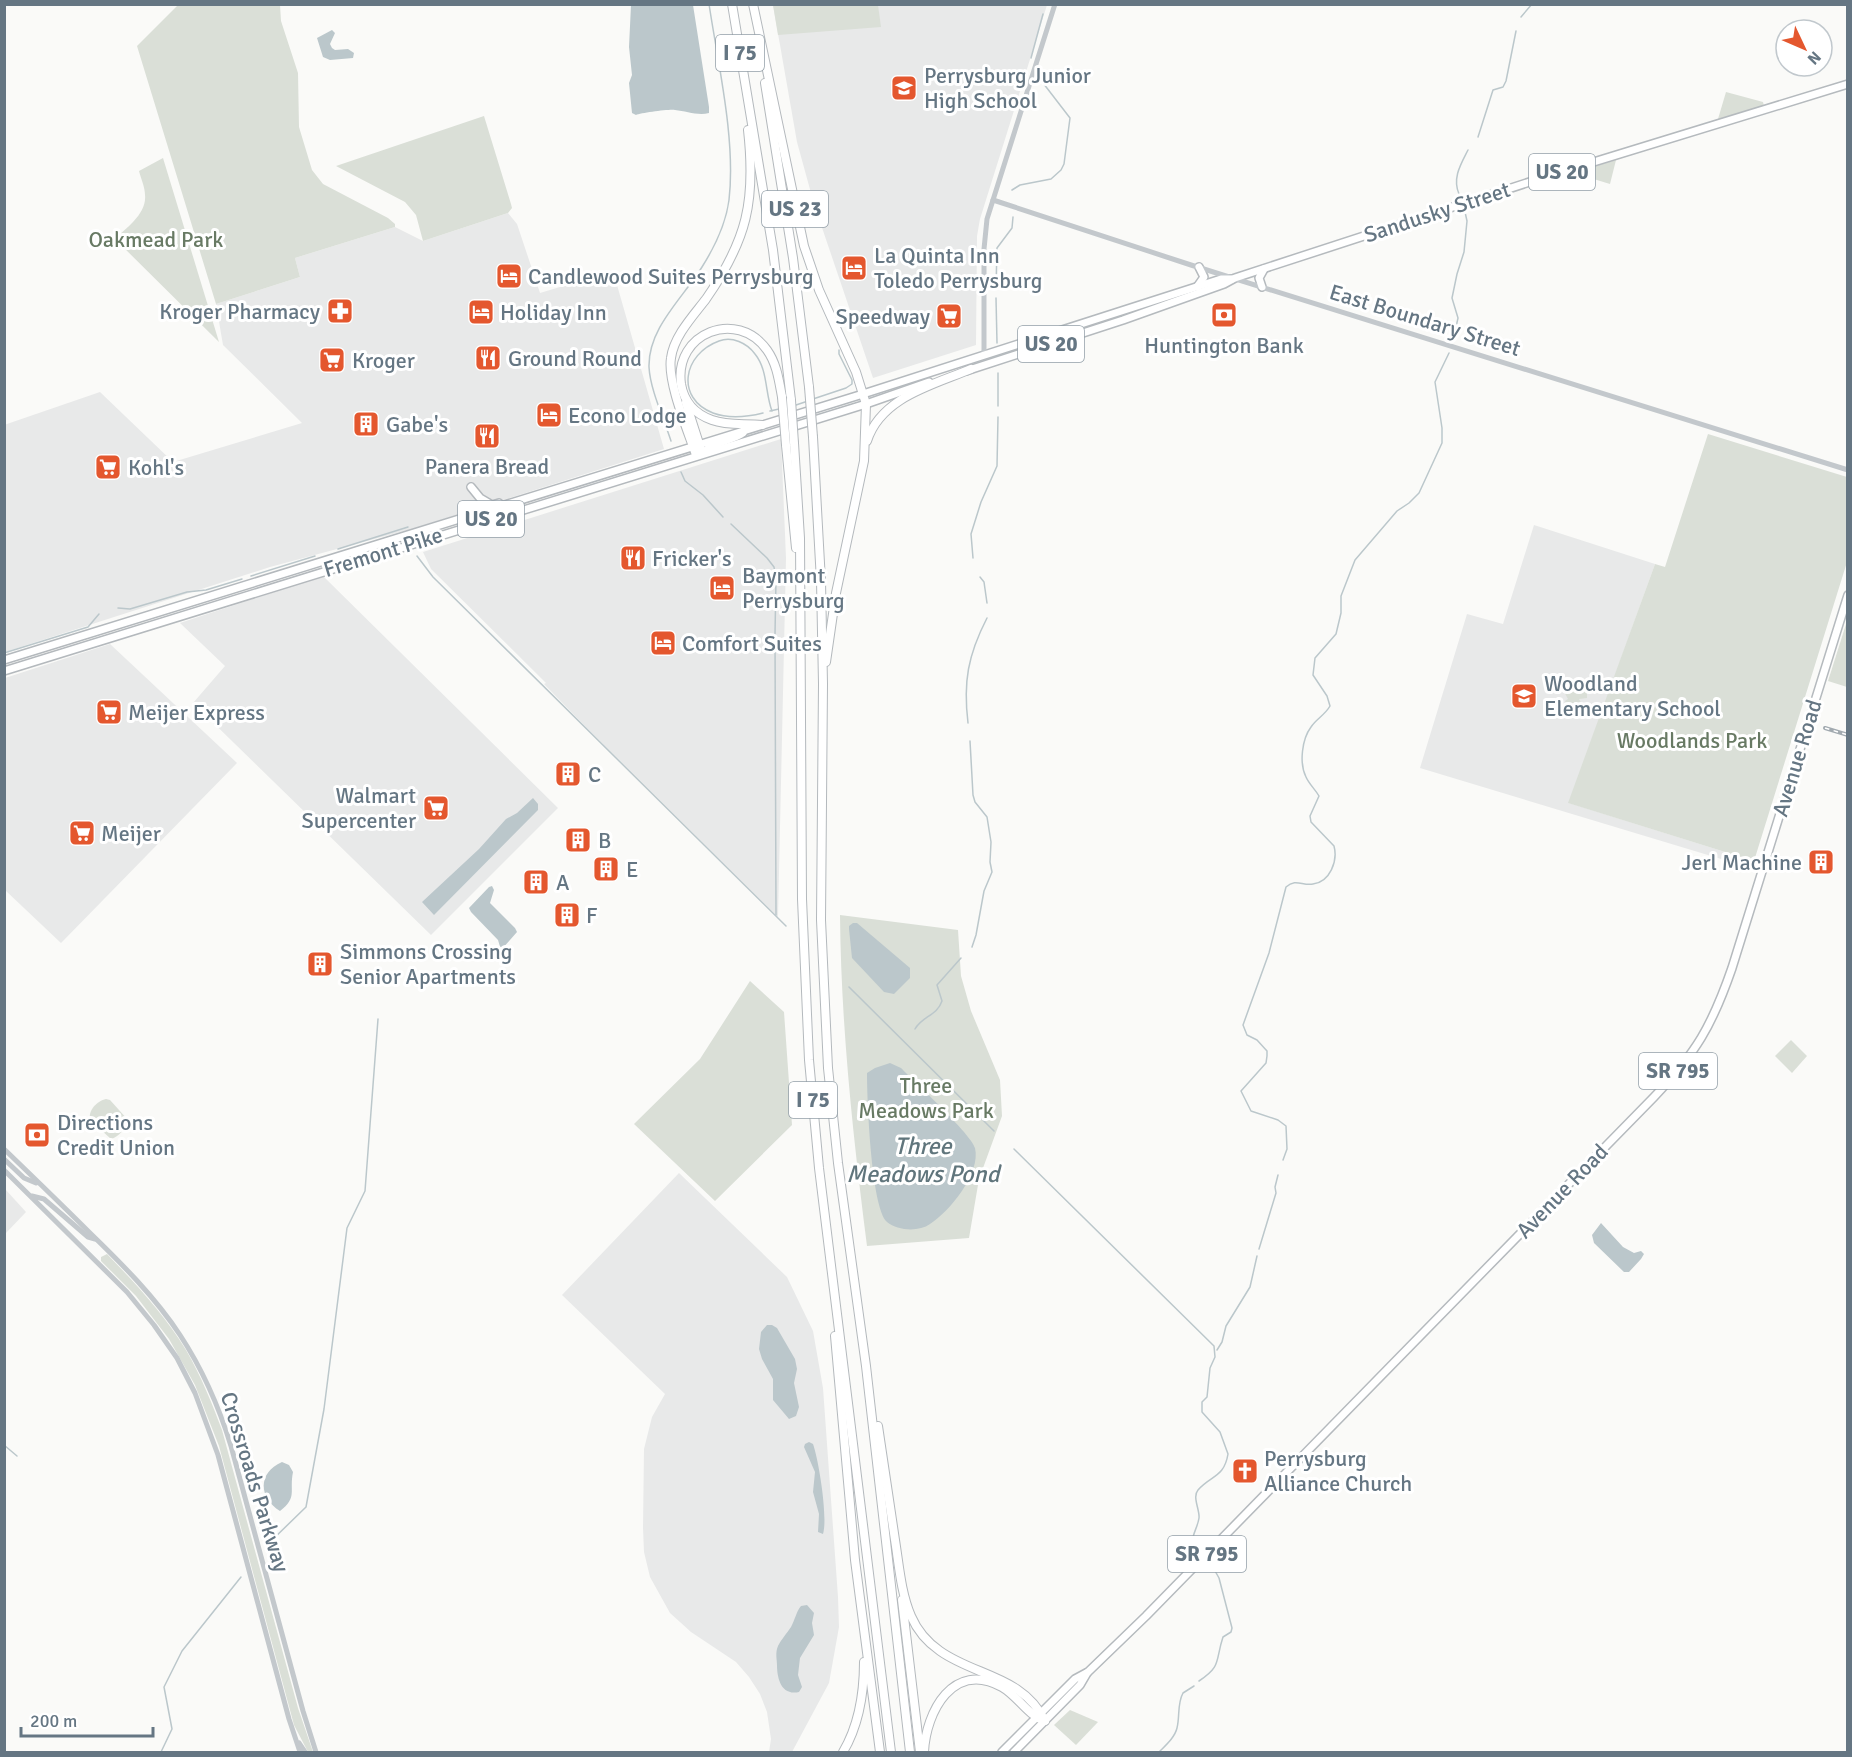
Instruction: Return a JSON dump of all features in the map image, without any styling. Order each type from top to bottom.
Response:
[{"type":"highway","name":"I 75","points":[[732,4],[775,261],[791,400],[790,444],[801,592],[800,714],[805,990],[814,1119],[891,1752]]},
{"type":"highway","name":"I 75","points":[[752,4],[793,258],[809,387],[819,532],[823,684],[821,920],[825,1016],[838,1163],[866,1366],[910,1752]]},
{"type":"highway","name":"US 23","points":[[752,4],[804,246],[819,290],[866,404]]},
{"type":"highway","name":"US 23","points":[[696,445],[671,376],[671,358],[679,337],[724,272],[741,237],[750,195],[749,138],[746,119],[748,101]]},
{"type":"highway","points":[[699,454],[685,399],[681,369],[687,351],[696,341],[707,333],[728,329],[748,333],[759,340],[767,350],[777,371],[790,444]]},
{"type":"highway","points":[[865,448],[877,421],[897,401],[971,369]]},
{"type":"highway","points":[[685,399],[693,409],[714,422],[762,424]]},
{"type":"highway","points":[[823,684],[836,594],[861,481],[865,448],[866,404]]},
{"type":"highway","points":[[835,1296],[834,1320],[844,1455],[880,1752]]},
{"type":"highway","points":[[866,1366],[871,1379],[907,1604],[914,1622],[926,1638],[949,1657],[1009,1683],[1040,1717]]},
{"type":"highway","points":[[897,1550],[920,1752]]},
{"type":"highway","points":[[843,1752],[856,1724],[862,1698],[865,1633]]},
{"type":"highway","points":[[924,1752],[929,1724],[938,1702],[946,1692],[963,1683],[983,1681],[1002,1687],[1040,1717]]},
{"type":"main road","name":"Sandusky Street","points":[[866,404],[1127,319],[1264,269],[1548,176],[1848,84]]},
{"type":"main road","points":[[1197,287],[1204,277],[1199,267]]},
{"type":"main road","points":[[1262,287],[1259,278],[1264,269]]},
{"type":"main road","name":"Sandusky Street","points":[[863,394],[1221,279],[1235,279]]},
{"type":"main road","points":[[914,387],[926,379],[975,363],[984,356]]},
{"type":"main road","name":"Fremont Pike","points":[[4,660],[863,394]]},
{"type":"main road","name":"Fremont Pike","points":[[4,671],[282,583],[866,404]]},
{"type":"main road","points":[[699,454],[709,447],[737,437],[750,428]]},
{"type":"main road","points":[[471,487],[480,498],[492,505],[516,498],[527,498]]},
{"type":"main road","points":[[332,568],[341,561],[371,551],[382,543]]},
{"type":"main road","points":[[282,583],[294,576],[326,565],[330,560]]},
{"type":"main road","name":"Avenue Road","points":[[1002,1752],[1080,1685],[1088,1672],[1146,1616],[1654,1097],[1694,1051],[1715,1014],[1732,968],[1848,595]]},
{"type":"main road","points":[[4,671],[112,627]]},
{"type":"main road","name":"Avenue Road","points":[[1014,1752],[1040,1717]]},
{"type":"street","points":[[984,356],[984,239],[993,200],[1055,4]]},
{"type":"street","name":"East Boundary Street","points":[[993,200],[1235,279],[1848,470]]},
{"type":"street","name":"Crossroads Parkway","points":[[4,1149],[147,1292],[194,1358],[217,1406],[231,1446],[316,1752]]},
{"type":"street","points":[[4,1160],[24,1178],[41,1185]]},
{"type":"street","name":"Crossroads Parkway","points":[[4,1170],[140,1306],[166,1341],[195,1393],[218,1455],[300,1752]]},
{"type":"street","points":[[31,1196],[44,1199],[88,1236],[96,1239]]},
{"type":"street","points":[[294,1737],[305,1752]]},
{"type":"shaded area","points":[[773,5],[1047,5],[980,219],[977,236],[976,345],[873,378],[814,204],[797,142]]},
{"type":"shaded area","points":[[508,213],[517,224],[540,293],[613,271],[664,449],[415,528],[270,567],[5,652],[4,425],[100,392],[173,462],[302,423],[223,345],[216,304],[300,277],[295,258],[395,227],[423,241]]},
{"type":"shaded area","points":[[781,439],[786,558],[778,917],[587,728],[544,684],[546,683],[431,569],[423,552]]},
{"type":"shaded area","name":"Woodland Elementary School","points":[[1534,525],[1655,564],[1569,803],[1754,861],[1751,868],[1420,768],[1467,614],[1503,624]]},
{"type":"shaded area","points":[[323,576],[558,808],[431,935],[193,703],[225,666],[180,623]]},
{"type":"shaded area","points":[[110,644],[237,763],[61,943],[5,890],[5,678]]},
{"type":"shaded area","points":[[679,1173],[787,1277],[813,1331],[823,1388],[839,1627],[829,1683],[792,1752],[769,1752],[771,1739],[767,1712],[760,1694],[749,1677],[736,1662],[691,1632],[670,1613],[650,1577],[644,1552],[644,1449],[652,1417],[665,1394],[562,1295]]},
{"type":"shaded area","points":[[5,1189],[26,1212],[5,1234]]},
{"type":"green space","points":[[178,5],[280,5],[281,21],[298,73],[299,127],[312,170],[323,184],[388,218],[395,224],[395,227],[295,258],[300,277],[216,304],[137,46]]},
{"type":"green space","points":[[773,5],[878,5],[881,27],[778,35]]},
{"type":"green space","points":[[1726,92],[1763,102],[1764,106],[1718,119]]},
{"type":"green space","points":[[484,116],[512,208],[508,213],[423,241],[416,215],[405,202],[336,166]]},
{"type":"green space","name":"Oakmead Park","points":[[163,158],[219,342],[115,239],[135,220],[143,208],[145,192],[139,171]]},
{"type":"green space","points":[[1616,160],[1610,184],[1581,173],[1582,170]]},
{"type":"green space","name":"Woodlands Park","points":[[1708,434],[1847,477],[1847,562],[1754,861],[1568,803],[1655,564],[1665,567]]},
{"type":"green space","points":[[1847,621],[1847,687],[1828,681]]},
{"type":"green space","points":[[1571,681],[1587,682],[1587,698],[1579,699],[1586,712],[1574,718],[1565,701],[1568,699],[1561,686]]},
{"type":"green space","name":"Three Meadows Park","points":[[840,915],[958,930],[961,976],[971,1011],[1000,1080],[1002,1116],[979,1179],[969,1238],[867,1246],[849,1081]]},
{"type":"green space","points":[[750,981],[784,1012],[792,1125],[715,1201],[634,1124],[700,1059]]},
{"type":"green space","points":[[1791,1040],[1807,1056],[1792,1073],[1775,1056]]},
{"type":"green space","points":[[106,1099],[110,1100],[128,1120],[122,1132],[111,1139],[90,1120],[90,1113],[94,1106]]},
{"type":"green space","points":[[107,1254],[168,1324],[191,1360],[210,1400],[222,1430],[298,1708],[313,1752],[308,1752],[294,1725],[219,1446],[195,1385],[169,1339],[136,1296],[101,1261],[101,1257]]},
{"type":"green space","points":[[1070,1710],[1098,1722],[1076,1745],[1054,1725]]},
{"type":"water","points":[[631,5],[693,5],[709,113],[696,114],[672,110],[636,115],[632,113],[629,83],[632,75],[629,47]]},
{"type":"water","points":[[332,30],[335,33],[330,44],[332,48],[335,50],[348,49],[354,53],[353,58],[330,60],[323,57],[317,38]]},
{"type":"water","points":[[533,798],[538,804],[538,810],[434,915],[422,902],[479,849],[506,819],[517,813]]},
{"type":"water","points":[[492,886],[494,890],[490,903],[517,932],[501,950],[498,940],[469,908]]},
{"type":"water","points":[[857,923],[910,968],[910,978],[894,994],[884,992],[852,958],[849,926]]},
{"type":"water","name":"Three Meadows Pond","points":[[890,1063],[901,1068],[942,1108],[975,1148],[976,1158],[969,1180],[955,1201],[930,1224],[914,1229],[903,1229],[887,1222],[877,1196],[871,1151],[867,1073]]},
{"type":"water","points":[[1601,1223],[1623,1247],[1634,1253],[1641,1251],[1644,1254],[1629,1272],[1624,1272],[1594,1243],[1592,1235]]},
{"type":"water","points":[[767,1325],[777,1328],[795,1359],[797,1369],[794,1383],[799,1407],[796,1416],[789,1419],[773,1400],[773,1379],[759,1349],[761,1332]]},
{"type":"water","points":[[809,1442],[813,1444],[820,1476],[824,1503],[823,1534],[818,1532],[819,1514],[813,1492],[815,1472],[804,1447]]},
{"type":"water","points":[[282,1462],[289,1465],[293,1472],[291,1498],[280,1511],[268,1499],[264,1486],[268,1472]]},
{"type":"water","points":[[807,1605],[814,1613],[812,1623],[814,1635],[800,1658],[798,1675],[802,1687],[799,1692],[793,1693],[784,1689],[779,1680],[777,1651],[799,1608]]},
{"type":"waterway","points":[[671,441],[652,385],[649,367],[650,353],[660,326],[711,252],[722,226],[729,200],[731,177],[728,127],[709,4]]},
{"type":"waterway","points":[[1521,17],[1532,4]]},
{"type":"waterway","points":[[1031,58],[1043,14]]},
{"type":"waterway","points":[[1478,137],[1493,90],[1503,87],[1506,81],[1516,31]]},
{"type":"waterway","points":[[1012,190],[1020,185],[1051,179],[1064,164],[1070,118],[1040,79]]},
{"type":"waterway","points":[[1459,194],[1457,177],[1468,150]]},
{"type":"waterway","points":[[1454,336],[1458,318],[1452,298],[1464,252],[1467,221],[1465,212]]},
{"type":"waterway","points":[[996,288],[997,248],[1012,228],[1013,217]]},
{"type":"waterway","points":[[996,298],[997,343]]},
{"type":"waterway","points":[[763,413],[725,416],[713,413],[701,406],[693,397],[688,376],[691,366],[707,347],[729,339],[748,347],[762,367],[772,411]]},
{"type":"waterway","points":[[813,399],[852,384],[839,350]]},
{"type":"waterway","points":[[1283,1160],[1287,1149],[1286,1126],[1278,1120],[1251,1111],[1241,1091],[1266,1063],[1267,1056],[1267,1051],[1257,1040],[1247,1035],[1243,1025],[1269,953],[1286,887],[1293,883],[1319,882],[1328,875],[1334,864],[1334,846],[1311,822],[1310,816],[1319,796],[1307,780],[1303,765],[1302,751],[1305,738],[1313,724],[1330,706],[1327,696],[1313,675],[1315,658],[1336,634],[1341,613],[1341,596],[1355,560],[1397,511],[1419,493],[1442,443],[1435,382],[1449,353]]},
{"type":"waterway","points":[[998,373],[998,406]]},
{"type":"waterway","points":[[796,405],[808,401]]},
{"type":"waterway","points":[[770,411],[779,409]]},
{"type":"waterway","points":[[973,558],[971,534],[981,502],[997,466],[998,417]]},
{"type":"waterway","points":[[681,472],[685,481],[703,495],[723,517]]},
{"type":"waterway","points":[[731,524],[767,558],[774,567],[776,579],[776,915]]},
{"type":"waterway","points":[[338,549],[408,527]]},
{"type":"waterway","points":[[251,576],[315,556]]},
{"type":"waterway","points":[[417,556],[433,577],[786,926]]},
{"type":"waterway","points":[[980,577],[984,582],[987,603]]},
{"type":"waterway","points":[[118,608],[130,609],[242,579]]},
{"type":"waterway","points":[[4,653],[88,627],[99,614]]},
{"type":"waterway","points":[[968,723],[966,694],[971,657],[987,618]]},
{"type":"waterway","points":[[970,741],[973,795],[975,802],[987,817],[992,872],[984,891],[972,947]]},
{"type":"waterway","points":[[915,1029],[921,1021],[940,1006],[942,1001],[937,985],[961,958]]},
{"type":"waterway","points":[[849,987],[994,1131]]},
{"type":"waterway","points":[[269,1543],[306,1507],[324,1409],[347,1228],[365,1191],[378,1019]]},
{"type":"waterway","points":[[1014,1149],[1214,1346],[1215,1357],[1210,1368],[1207,1397],[1202,1402],[1202,1412],[1220,1432],[1228,1454],[1220,1472],[1196,1493],[1199,1518],[1192,1542],[1200,1553]]},
{"type":"waterway","points":[[1259,1249],[1276,1193],[1278,1175]]},
{"type":"waterway","points":[[1217,1350],[1222,1342],[1226,1326],[1250,1287],[1257,1256]]},
{"type":"waterway","points":[[4,1445],[17,1456]]},
{"type":"waterway","points":[[1199,1681],[1215,1667],[1223,1637],[1231,1632],[1232,1628],[1219,1578],[1210,1562]]},
{"type":"waterway","points":[[161,1752],[172,1729],[164,1687],[182,1651],[241,1577]]},
{"type":"waterway","points":[[1159,1752],[1176,1731],[1183,1693],[1194,1686]]},
{"type":"railway","points":[[1825,728],[1848,735]]},
{"type":"place","name":"Perrysburg Junior High School","points":[[904,88]]},
{"type":"place","name":"La Quinta Inn Toledo Perrysburg","points":[[854,268]]},
{"type":"place","name":"Candlewood Suites Perrysburg","points":[[509,276]]},
{"type":"place","name":"Kroger Pharmacy","points":[[340,311]]},
{"type":"place","name":"Holiday Inn","points":[[481,312]]},
{"type":"place","name":"Huntington Bank","points":[[1224,315]]},
{"type":"place","name":"Speedway","points":[[949,316]]},
{"type":"place","name":"Ground Round","points":[[488,358]]},
{"type":"place","name":"Kroger","points":[[332,360]]},
{"type":"place","name":"Econo Lodge","points":[[549,415]]},
{"type":"place","name":"Gabe's","points":[[366,424]]},
{"type":"place","name":"Panera Bread","points":[[487,436]]},
{"type":"place","name":"Kohl's","points":[[108,467]]},
{"type":"place","name":"Fricker's","points":[[633,558]]},
{"type":"place","name":"Baymont Perrysburg","points":[[722,588]]},
{"type":"place","name":"Comfort Suites","points":[[663,643]]},
{"type":"place","name":"Woodland Elementary School","points":[[1524,696]]},
{"type":"place","name":"Meijer Express","points":[[109,712]]},
{"type":"place","name":"C","points":[[568,774]]},
{"type":"place","name":"Walmart Supercenter","points":[[436,808]]},
{"type":"place","name":"Meijer","points":[[82,833]]},
{"type":"place","name":"B","points":[[578,840]]},
{"type":"place","name":"Jerl Machine","points":[[1821,862]]},
{"type":"place","name":"E","points":[[606,869]]},
{"type":"place","name":"A","points":[[536,882]]},
{"type":"place","name":"F","points":[[567,915]]},
{"type":"place","name":"Simmons Crossing Senior Apartments","points":[[320,964]]},
{"type":"place","name":"Directions Credit Union","points":[[37,1135]]},
{"type":"place","name":"Perrysburg Alliance Church","points":[[1245,1471]]}]
